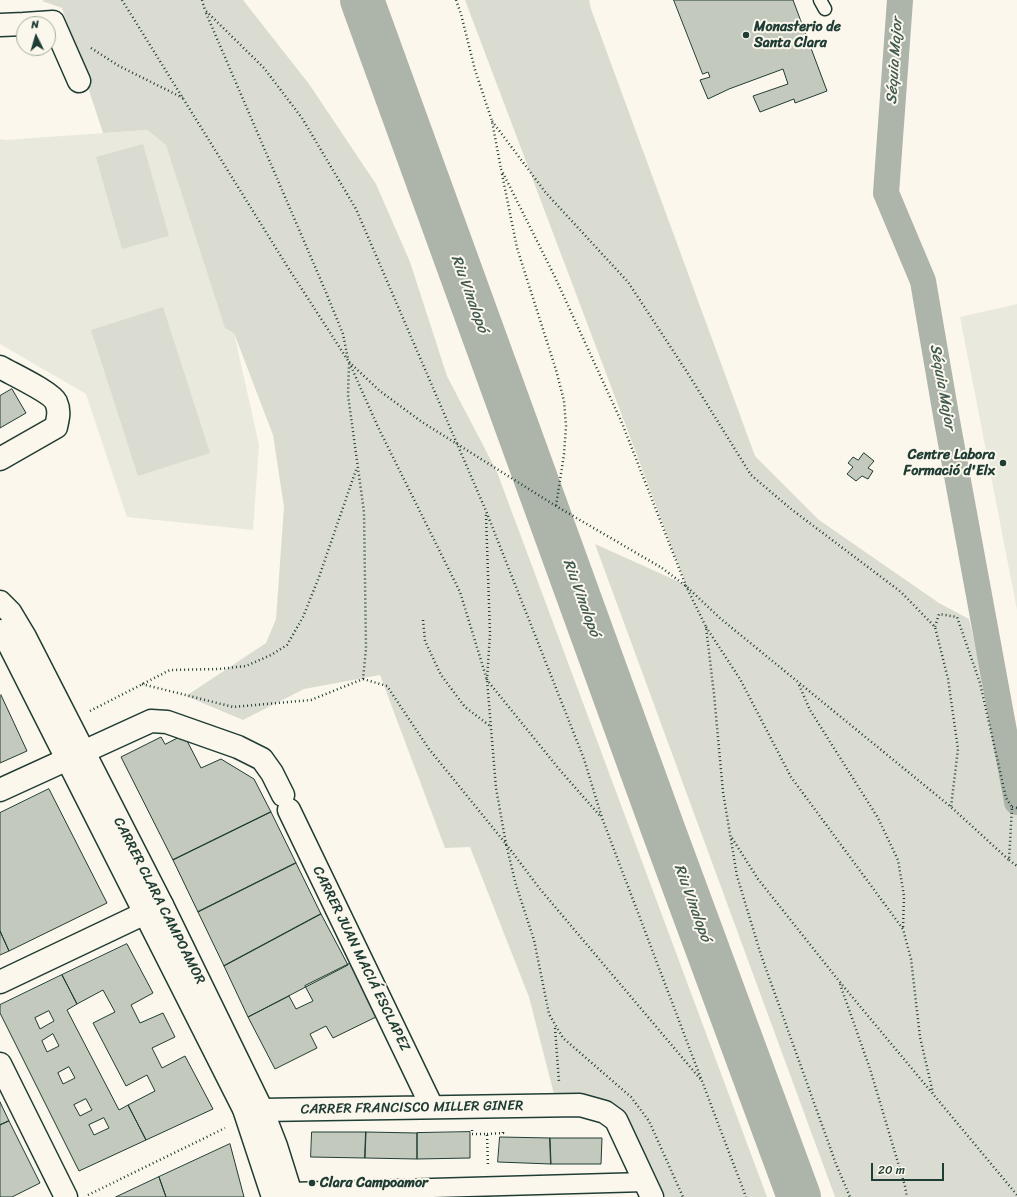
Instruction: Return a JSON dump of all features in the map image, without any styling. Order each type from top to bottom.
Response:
[{"type":"street","points":[[0,25],[16,24]]},
{"type":"street","points":[[56,29],[79,80]]},
{"type":"street","points":[[0,459],[56,427],[59,413],[56,401],[47,393],[2,370]]},
{"type":"street","name":"CARRER CLARA CAMPOAMOR","points":[[3,615],[25,637],[68,722],[75,756]]},
{"type":"street","name":"CARRER CLARA CAMPOAMOR","points":[[3,615],[10,646],[75,756],[153,909],[251,1112],[285,1195]]},
{"type":"street","name":"CARRER JUAN MACIÁ ESCLAPEZ","points":[[0,790],[151,722],[167,722],[238,747],[262,759],[272,773],[432,1108]]},
{"type":"street","points":[[0,982],[153,909]]},
{"type":"street","points":[[0,1064],[66,1197]]},
{"type":"street","name":"CARRER FRANCISCO MILLER GINER","points":[[251,1112],[570,1105],[605,1112],[616,1120],[649,1189]]},
{"type":"street","points":[[285,1195],[488,1187],[649,1189]]},
{"type":"path","points":[[122,0],[287,266],[349,362],[378,427],[460,592],[487,680],[559,769],[602,818]]},
{"type":"path","points":[[202,0],[343,334],[349,362],[348,395],[364,512],[366,649],[363,678]]},
{"type":"path","points":[[456,0],[475,70],[492,121],[517,248],[556,370],[564,401],[566,426],[564,454],[556,506]]},
{"type":"path","points":[[205,10],[264,68],[302,118],[356,209],[486,511],[584,759],[602,818],[704,1083],[746,1197]]},
{"type":"path","points":[[86,44],[118,66],[183,98]]},
{"type":"path","points":[[492,121],[546,193],[628,282],[687,372],[751,475],[791,509],[901,592],[935,627],[948,679],[958,749],[952,807]]},
{"type":"path","points":[[501,170],[554,275],[622,423],[686,586],[706,627],[740,679],[791,777],[903,930]]},
{"type":"path","points":[[349,362],[380,391],[422,422],[556,506],[662,568],[686,586],[721,619],[798,683],[952,807],[1017,866]]},
{"type":"path","points":[[68,722],[170,670],[219,669],[246,666],[272,655],[287,645],[303,617],[319,577],[358,464]]},
{"type":"path","points":[[486,511],[490,634],[487,680],[496,788],[506,844],[516,885],[534,940],[549,1014],[563,1038],[631,1097],[649,1121],[683,1197]]},
{"type":"path","points":[[935,627],[939,614],[957,617],[980,683],[1006,798],[1012,808],[1009,860]]},
{"type":"path","points":[[423,620],[425,640],[441,675],[465,707],[491,726]]},
{"type":"path","points":[[706,627],[723,792],[737,876],[761,955],[836,1164],[850,1197]]},
{"type":"path","points":[[142,684],[233,707],[311,700],[363,678],[387,686],[429,749],[506,844],[540,890],[704,1083]]},
{"type":"path","points":[[798,683],[810,710],[878,818],[898,860],[904,896],[903,930],[912,959],[920,1037],[932,1093]]},
{"type":"path","points":[[1012,808],[1017,808]]},
{"type":"path","points":[[731,836],[758,879],[839,981],[1017,1195]]},
{"type":"path","points":[[839,981],[870,1069],[907,1197]]},
{"type":"path","points":[[555,1025],[570,1105]]},
{"type":"path","points":[[84,1197],[251,1112]]},
{"type":"path","points":[[472,1129],[472,1134],[487,1134],[488,1187]]},
{"type":"shaded area","points":[[243,0],[309,84],[376,184],[410,262],[447,376],[497,472],[767,1197],[658,1197],[611,1104],[555,1098],[529,997],[470,847],[445,848],[380,675],[304,689],[243,720],[186,696],[266,643],[276,619],[284,507],[273,435],[234,333],[225,328],[166,145],[147,130],[103,133],[62,8],[42,1]]},
{"type":"shaded area","points":[[465,0],[589,0],[755,456],[819,520],[939,603],[969,619],[1005,783],[1017,780],[1017,1197],[835,1197],[595,544],[686,585]]},
{"type":"shaded area","points":[[147,130],[166,145],[234,333],[259,445],[253,530],[127,517],[86,394],[0,344],[0,139],[5,140]]},
{"type":"shaded area","points":[[143,144],[169,236],[122,249],[96,157]]},
{"type":"shaded area","name":"Centre Labora Formació d'Elx","points":[[1017,304],[1017,610],[960,317]]},
{"type":"shaded area","points":[[163,307],[210,453],[138,476],[91,330]]},
{"type":"building","name":"Monasterio de Santa Clara","points":[[674,0],[793,0],[827,91],[795,103],[794,99],[760,112],[753,96],[788,84],[783,69],[729,89],[708,99],[700,80],[710,77],[708,72],[703,74]]},
{"type":"building","points":[[12,389],[26,413],[0,428],[0,396]]},
{"type":"building","points":[[864,453],[874,461],[868,468],[873,471],[868,479],[862,476],[856,481],[847,474],[853,467],[848,463],[853,457],[858,460]]},
{"type":"building","points":[[1,695],[27,751],[0,763],[0,696]]},
{"type":"building","points":[[184,735],[201,768],[221,759],[254,779],[271,812],[173,860],[121,757],[161,737],[165,744]]},
{"type":"building","points":[[49,789],[107,903],[9,951],[0,931],[0,813]]},
{"type":"building","points":[[271,812],[296,863],[198,912],[173,860]]},
{"type":"building","points":[[296,863],[321,914],[224,966],[198,912]]},
{"type":"building","points":[[321,914],[348,965],[248,1017],[224,966]]},
{"type":"building","points":[[0,931],[9,951],[0,955]]},
{"type":"building","points":[[127,944],[153,993],[131,1005],[140,1023],[163,1013],[175,1037],[152,1048],[162,1068],[185,1056],[213,1109],[146,1140],[128,1105],[155,1091],[147,1075],[126,1086],[93,1023],[115,1012],[103,990],[77,1004],[62,975]]},
{"type":"building","points":[[351,963],[378,1016],[333,1038],[326,1026],[310,1034],[317,1048],[275,1069],[248,1017],[289,996],[296,1009],[313,1001],[305,986]]},
{"type":"building","points":[[62,975],[77,1004],[67,1010],[119,1110],[128,1105],[146,1140],[79,1171],[0,1013],[0,1005]],"holes":[[[49,1011],[54,1021],[40,1029],[35,1018]],[[53,1034],[59,1046],[47,1052],[42,1041]],[[69,1067],[75,1078],[63,1084],[58,1073]],[[86,1099],[92,1110],[80,1116],[74,1105]],[[104,1118],[109,1128],[94,1135],[89,1125]]]},
{"type":"building","points":[[0,1102],[9,1121],[0,1125]]},
{"type":"building","points":[[9,1121],[40,1183],[12,1197],[0,1197],[0,1125]]},
{"type":"building","points":[[312,1132],[366,1132],[365,1158],[311,1157]]},
{"type":"building","points":[[366,1132],[417,1133],[417,1159],[365,1158]]},
{"type":"building","points":[[470,1132],[470,1158],[417,1159],[417,1133]]},
{"type":"building","points":[[500,1137],[550,1138],[551,1164],[498,1162]]},
{"type":"building","points":[[550,1138],[602,1138],[601,1164],[551,1164]]},
{"type":"building","points":[[230,1144],[244,1197],[166,1197],[159,1177]]},
{"type":"building","points":[[159,1177],[166,1197],[116,1197]]},
{"type":"waterway","name":"Riu Vinalopó","points":[[362,0],[663,829],[799,1197]]},
{"type":"waterway","name":"Séquia Major","points":[[900,0],[886,193],[923,281],[947,421],[1017,802]]},
{"type":"place","name":"Monasterio de Santa Clara","points":[[746,35]]},
{"type":"place","name":"Centre Labora Formació d'Elx","points":[[1003,463]]},
{"type":"place","name":"Clara Campoamor","points":[[312,1183]]}]
